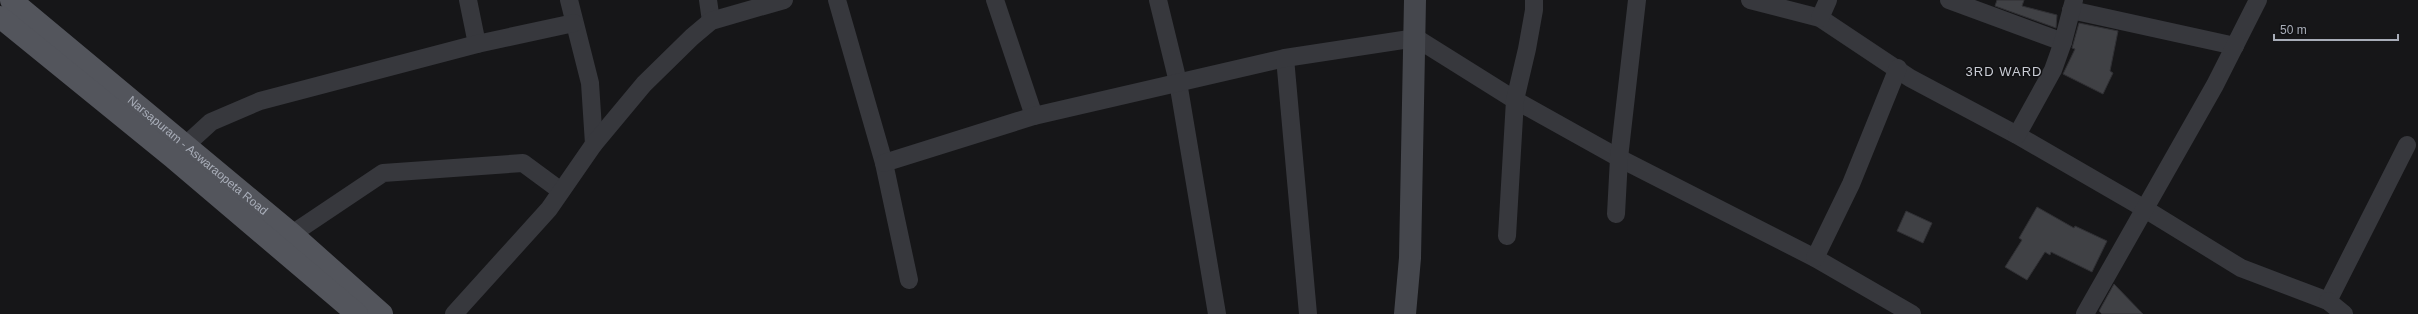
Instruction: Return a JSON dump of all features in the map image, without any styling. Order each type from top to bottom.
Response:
[{"type":"main road","name":"Narsapuram - Aswaraopeta Road","points":[[11,0],[357,314]]},
{"type":"main road","name":"Narsapuram - Aswaraopeta Road","points":[[0,17],[292,234],[382,314]]},
{"type":"street","points":[[468,0],[477,44]]},
{"type":"street","points":[[569,0],[590,83],[594,144]]},
{"type":"street","points":[[708,0],[711,21]]},
{"type":"street","points":[[454,314],[544,214],[594,144],[644,84],[711,21],[784,0]]},
{"type":"street","points":[[837,0],[884,163],[908,280]]},
{"type":"street","points":[[995,0],[1034,116]]},
{"type":"street","points":[[1158,0],[1178,82],[1216,314]]},
{"type":"street","points":[[1405,314],[1410,258],[1416,38],[1415,0]]},
{"type":"street","points":[[1507,236],[1515,100],[1527,49],[1534,10],[1534,0]]},
{"type":"street","points":[[1616,214],[1619,158],[1637,0]]},
{"type":"street","points":[[1750,0],[1820,18],[1898,68],[1910,78],[2017,135],[2145,209],[2241,268],[2328,301],[2344,314]]},
{"type":"street","points":[[1820,18],[1828,0]]},
{"type":"street","points":[[1949,0],[1977,5],[2063,42]]},
{"type":"street","points":[[2085,314],[2235,46],[2258,0]]},
{"type":"street","points":[[2017,135],[2053,70],[2063,42],[2072,5],[2235,46]]},
{"type":"street","points":[[179,151],[211,122],[260,102],[477,44],[574,24]]},
{"type":"street","points":[[884,163],[1034,116],[1178,82],[1285,58],[1416,38],[1515,100],[1619,158],[1815,258],[1912,314]]},
{"type":"street","points":[[1285,58],[1308,314]]},
{"type":"street","points":[[1815,258],[1851,184],[1898,68]]},
{"type":"street","points":[[2328,301],[2407,145]]},
{"type":"street","points":[[292,234],[383,174],[523,163],[561,191]]},
{"type":"building","points":[[1997,0],[2024,0],[2022,6],[2057,15],[2056,28],[1995,6]]},
{"type":"building","points":[[2079,23],[2118,31],[2110,71],[2113,73],[2103,94],[2063,74],[2075,49],[2072,48]]},
{"type":"building","points":[[2037,207],[2074,228],[2075,226],[2107,241],[2092,272],[2051,252],[2050,255],[2045,252],[2027,280],[2005,267],[2022,240],[2019,238]]},
{"type":"building","points":[[1906,211],[1932,223],[1923,243],[1897,231]]},
{"type":"building","points":[[2114,284],[2143,314],[2102,314],[2099,311]]},
{"type":"district","name":"3RD WARD","points":[[2004,71]]}]
